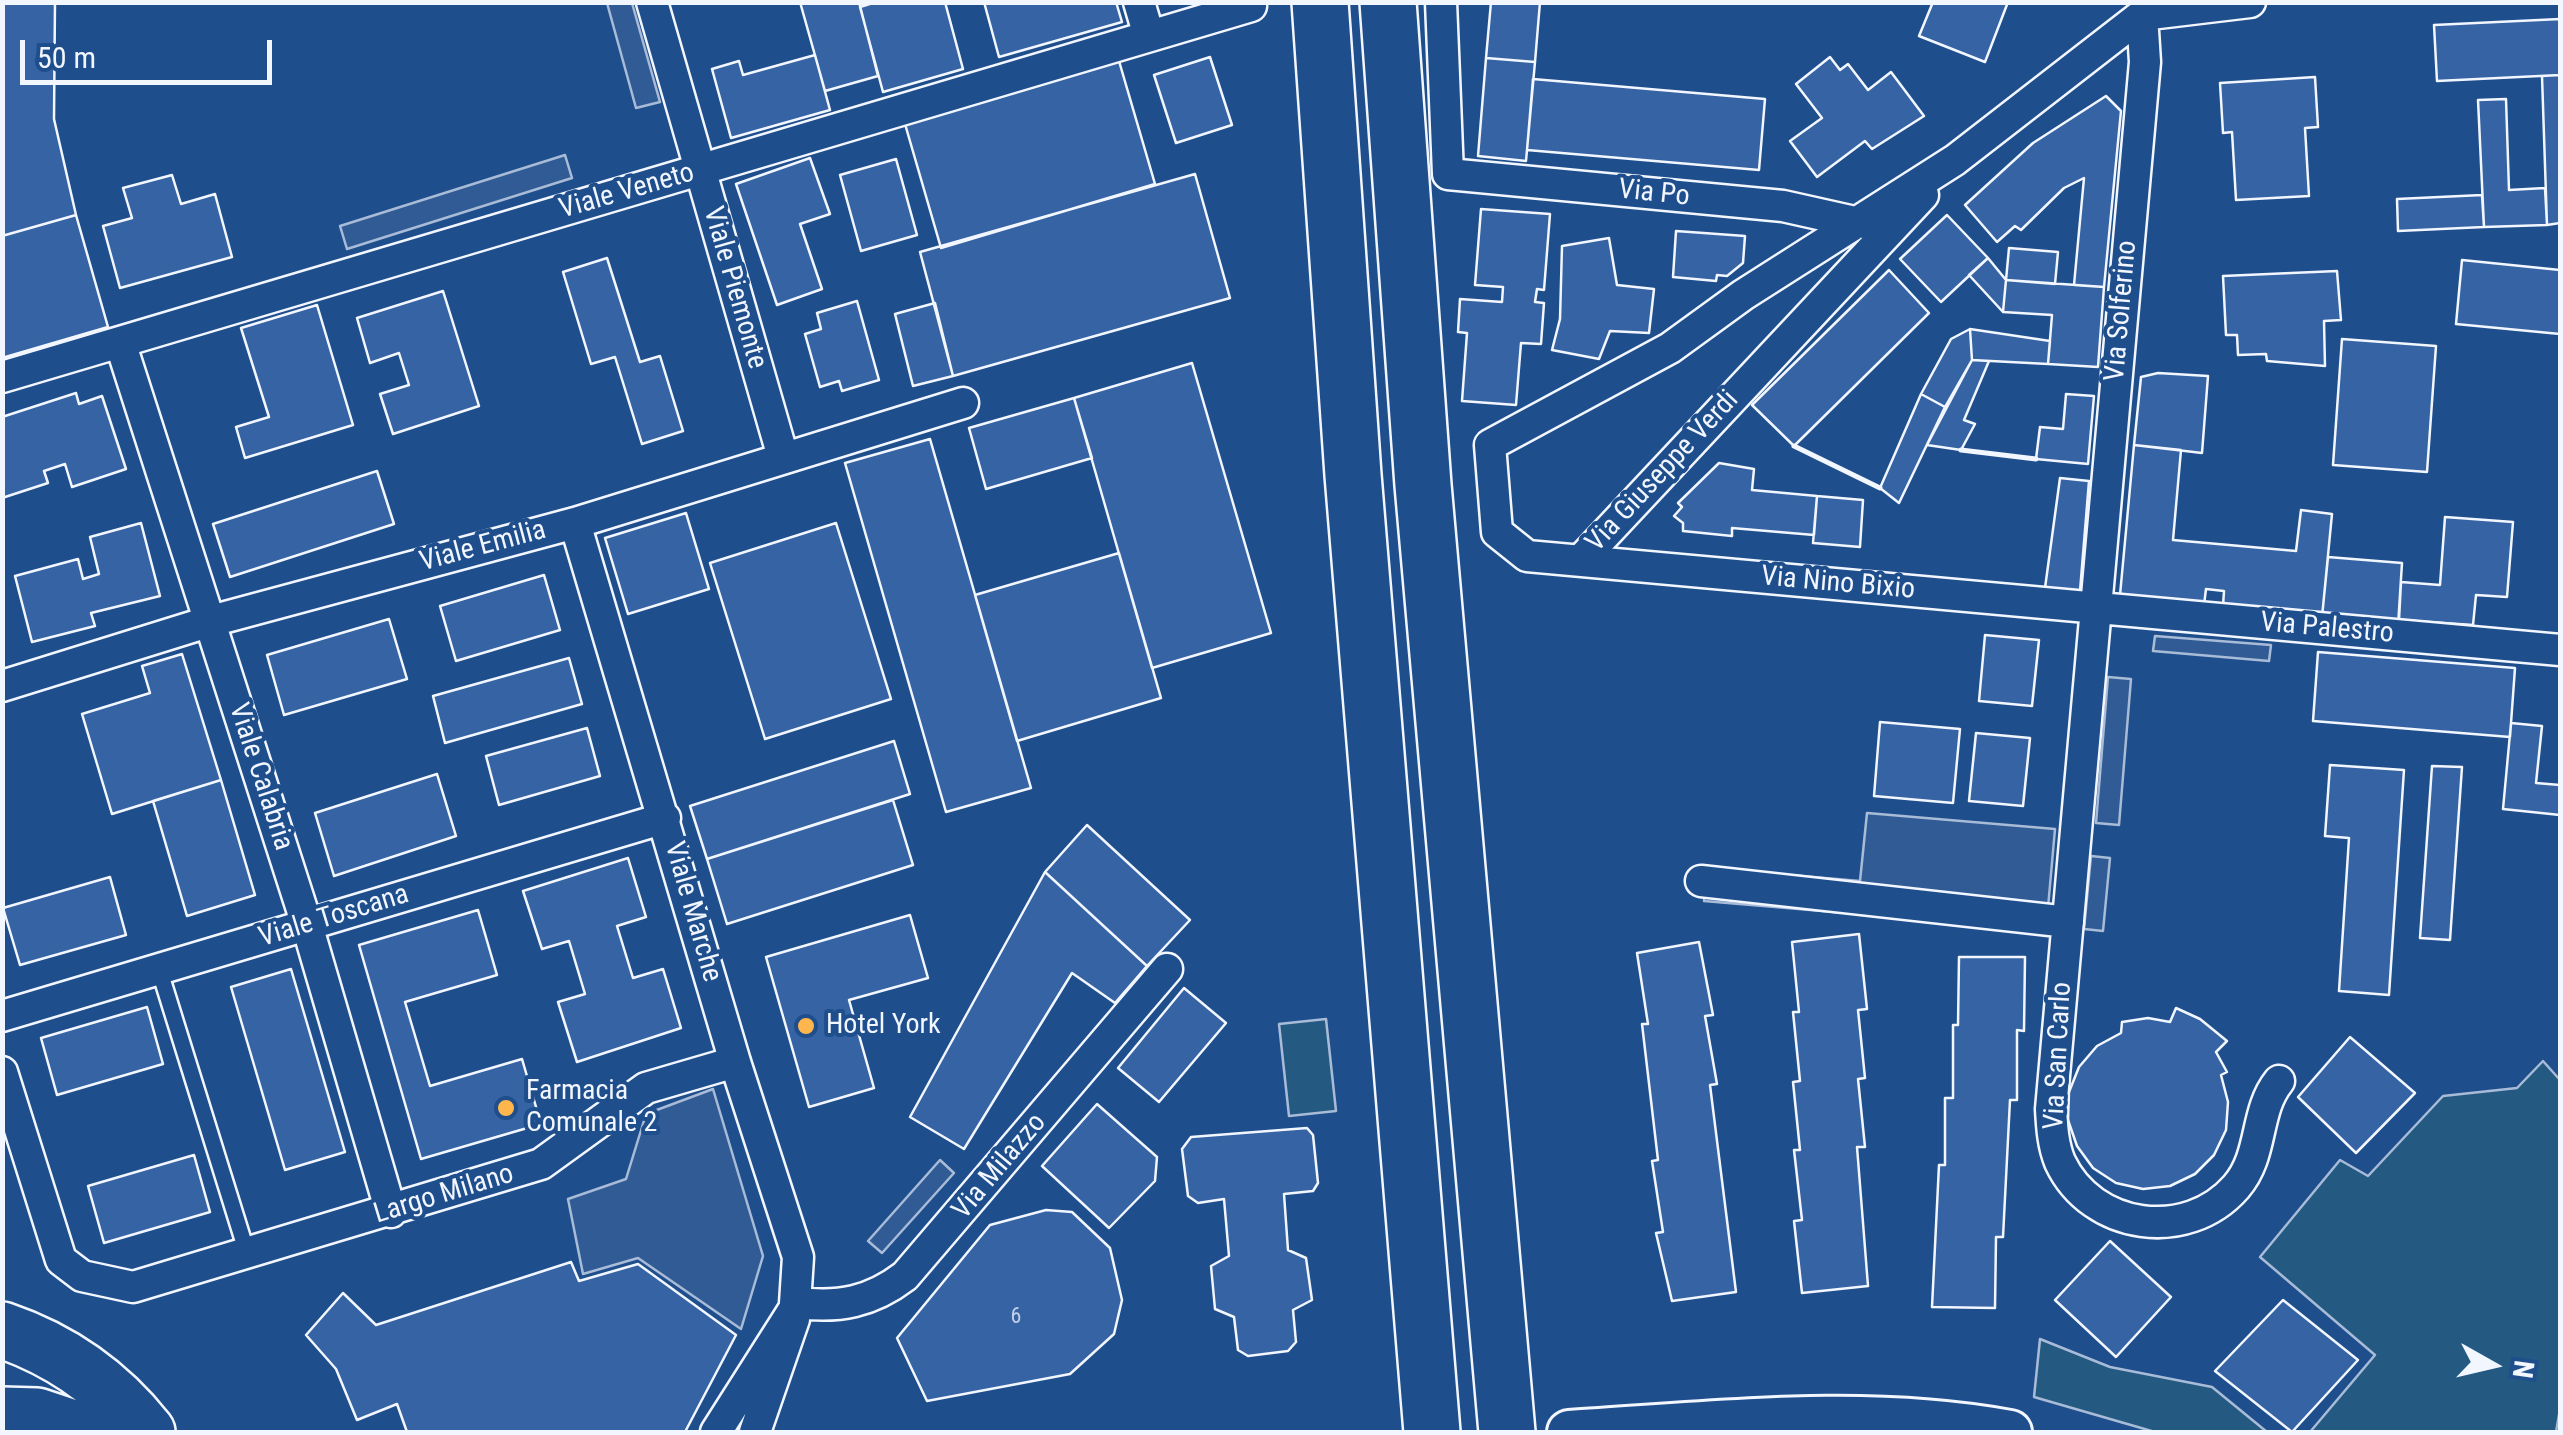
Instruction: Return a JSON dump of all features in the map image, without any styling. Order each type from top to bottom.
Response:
[{"type":"highway","points":[[1320,2],[1354,494],[1432,1432]]},
{"type":"highway","points":[[1388,2],[1423,485],[1507,1432]]},
{"type":"highway","points":[[2,1330],[77,1364],[120,1399],[147,1432]]},
{"type":"highway","points":[[2,1415],[37,1416],[85,1432]]},
{"type":"main road","points":[[1568,1432],[1796,1417],[1875,1417],[2010,1432]]},
{"type":"street","name":"Viale Piemonte","points":[[652,2],[783,457]]},
{"type":"street","points":[[1139,2],[1150,36]]},
{"type":"street","name":"Via Po","points":[[1441,2],[1448,174],[1754,204],[1858,223]]},
{"type":"street","points":[[2154,9],[2250,2]]},
{"type":"street","name":"Viale Veneto","points":[[2,377],[121,345],[331,278],[1251,6]]},
{"type":"street","name":"Via Giuseppe Verdi","points":[[1956,160],[1581,560],[1527,556],[1497,532],[1490,445],[1670,348],[1956,160],[2154,9]]},
{"type":"street","name":"Via Solferino","points":[[2094,608],[2145,62],[2154,9]]},
{"type":"street","points":[[1754,204],[1781,220],[1792,237],[1784,270]]},
{"type":"street","name":"Viale Calabria","points":[[121,345],[307,925],[391,1212]]},
{"type":"street","name":"Viale Emilia","points":[[2,686],[211,621],[575,523],[963,403]]},
{"type":"street","name":"Viale Marche","points":[[575,523],[735,1062],[795,1242],[798,1302],[781,1366],[755,1432]]},
{"type":"street","name":"Via Nino Bixio","points":[[1581,560],[2094,608]]},
{"type":"street","name":"Via Palestro","points":[[2094,608],[2560,650]]},
{"type":"street","name":"Via San Carlo","points":[[2094,608],[2050,1109],[2060,1163],[2088,1198],[2127,1219],[2171,1222],[2209,1209],[2238,1185],[2250,1168],[2260,1141],[2265,1105],[2279,1081]]},
{"type":"street","name":"Viale Toscana","points":[[2,1016],[664,818]]},
{"type":"street","points":[[1701,881],[2068,922]]},
{"type":"street","name":"Via Milazzo","points":[[798,1302],[833,1306],[858,1302],[905,1276],[1167,969]]},
{"type":"street","name":"Largo Milano","points":[[2,1072],[61,1260],[82,1276],[133,1288],[542,1164],[646,1088],[735,1062]]},
{"type":"street","points":[[716,1432],[798,1302]]},
{"type":"lane","points":[[159,969],[248,1256]]},
{"type":"shaded area","points":[[607,3],[632,3],[660,102],[636,108]]},
{"type":"shaded area","points":[[565,155],[572,178],[347,249],[340,226]]},
{"type":"shaded area","points":[[2155,636],[2271,645],[2269,661],[2153,651]]},
{"type":"shaded area","points":[[2108,677],[2131,679],[2119,825],[2096,823]]},
{"type":"shaded area","points":[[1867,813],[2055,829],[2046,930],[1704,901],[1707,868],[1860,881]]},
{"type":"shaded area","points":[[2091,856],[2110,858],[2103,931],[2084,929]]},
{"type":"shaded area","points":[[1326,1019],[1336,1111],[1289,1116],[1279,1024]]},
{"type":"shaded area","points":[[2543,1061],[2560,1080],[2560,1409],[2556,1432],[2310,1432],[2375,1355],[2260,1257],[2340,1160],[2368,1176],[2443,1096],[2517,1088]]},
{"type":"shaded area","points":[[713,1089],[763,1256],[741,1329],[638,1258],[583,1274],[568,1199],[626,1179],[646,1114]]},
{"type":"shaded area","points":[[940,1160],[954,1173],[882,1253],[868,1241]]},
{"type":"shaded area","points":[[2040,1339],[2110,1367],[2212,1387],[2267,1432],[2155,1432],[2034,1397]]},
{"type":"building","points":[[2,2],[55,2],[54,119],[76,215],[2,236]]},
{"type":"building","points":[[800,2],[859,2],[878,76],[825,91]]},
{"type":"building","points":[[876,2],[945,2],[963,69],[883,92],[860,7]]},
{"type":"building","points":[[984,2],[1116,2],[1122,22],[999,57]]},
{"type":"building","points":[[1491,2],[1540,2],[1535,62],[1486,58]]},
{"type":"building","points":[[1933,2],[2008,2],[1985,62],[1919,36]]},
{"type":"building","points":[[2560,19],[2560,75],[2437,81],[2434,25]]},
{"type":"building","points":[[815,55],[830,110],[731,138],[712,69],[739,61],[743,75]]},
{"type":"building","points":[[1210,57],[1232,125],[1176,143],[1154,75]]},
{"type":"building","points":[[1830,57],[1840,70],[1848,64],[1868,90],[1891,72],[1924,116],[1872,149],[1865,141],[1817,177],[1790,141],[1822,118],[1796,84]]},
{"type":"building","points":[[1486,58],[1535,62],[1526,161],[1478,156]]},
{"type":"building","points":[[1119,61],[1155,184],[941,248],[905,124]]},
{"type":"building","points":[[2560,75],[2560,223],[2547,225],[2542,76]]},
{"type":"building","points":[[2315,77],[2318,127],[2305,128],[2309,196],[2236,200],[2232,132],[2223,133],[2220,83]]},
{"type":"building","points":[[1533,79],[1765,99],[1759,170],[1527,150]]},
{"type":"building","points":[[2106,96],[2121,111],[2104,287],[2074,285],[2084,178],[2064,188],[2021,230],[2015,226],[1997,242],[1965,205],[2033,143]]},
{"type":"building","points":[[2506,99],[2509,190],[2545,188],[2547,225],[2484,227],[2478,100]]},
{"type":"building","points":[[810,158],[830,214],[800,224],[822,289],[777,305],[736,184]]},
{"type":"building","points":[[896,159],[917,235],[861,251],[840,175]]},
{"type":"building","points":[[1195,174],[1230,298],[953,376],[920,252]]},
{"type":"building","points":[[172,175],[181,204],[215,194],[232,257],[120,288],[103,226],[132,218],[123,188]]},
{"type":"building","points":[[2482,195],[2484,227],[2398,231],[2397,199]]},
{"type":"building","points":[[1481,209],[1550,214],[1544,290],[1537,289],[1535,302],[1544,303],[1541,344],[1521,343],[1516,405],[1462,401],[1467,333],[1458,332],[1460,299],[1502,302],[1503,287],[1475,285]]},
{"type":"building","points":[[76,215],[108,327],[2,358],[2,236]]},
{"type":"building","points":[[1947,215],[1988,258],[1941,302],[1900,259]]},
{"type":"building","points":[[1676,231],[1745,236],[1743,263],[1727,276],[1717,275],[1716,281],[1673,277]]},
{"type":"building","points":[[1609,238],[1617,285],[1654,289],[1649,333],[1610,331],[1599,359],[1552,350],[1560,319],[1562,246]]},
{"type":"building","points":[[2009,248],[2058,252],[2055,284],[2006,280]]},
{"type":"building","points":[[607,258],[640,362],[660,356],[683,431],[642,444],[615,357],[591,364],[563,272]]},
{"type":"building","points":[[1988,258],[2006,280],[2003,312],[1969,275]]},
{"type":"building","points":[[2462,260],[2560,270],[2560,334],[2456,324]]},
{"type":"building","points":[[1889,270],[1929,313],[1794,446],[1752,405]]},
{"type":"building","points":[[2337,271],[2341,320],[2324,321],[2325,366],[2267,361],[2266,354],[2238,355],[2237,335],[2226,335],[2223,276]]},
{"type":"building","points":[[2006,280],[2104,287],[2098,367],[2048,364],[2052,315],[2003,312]]},
{"type":"building","points":[[443,291],[479,406],[393,434],[380,394],[409,385],[399,353],[370,363],[357,318]]},
{"type":"building","points":[[857,301],[879,380],[842,391],[839,381],[820,387],[805,334],[821,329],[817,313]]},
{"type":"building","points":[[935,303],[953,376],[913,386],[895,314]]},
{"type":"building","points":[[317,305],[353,425],[245,458],[236,427],[269,417],[241,328]]},
{"type":"building","points":[[1970,329],[1972,360],[1945,407],[1921,394],[1951,339]]},
{"type":"building","points":[[1970,329],[2050,341],[2048,364],[1972,360]]},
{"type":"building","points":[[2342,339],[2436,346],[2427,472],[2333,465]]},
{"type":"building","points":[[1972,360],[1989,361],[1964,420],[1975,424],[1961,450],[1927,445]]},
{"type":"building","points":[[1192,363],[1271,633],[1152,668],[1074,398]]},
{"type":"building","points":[[2158,373],[2208,376],[2202,453],[2134,445],[2141,377]]},
{"type":"building","points":[[76,393],[79,404],[102,396],[126,469],[72,487],[65,464],[44,471],[48,483],[2,498],[2,417]]},
{"type":"building","points":[[1921,394],[1945,407],[1899,503],[1880,488]]},
{"type":"building","points":[[2066,394],[2094,396],[2088,464],[2036,459],[2040,427],[2063,429]]},
{"type":"building","points":[[1074,398],[1092,458],[986,489],[969,428]]},
{"type":"building","points":[[930,439],[1031,788],[946,812],[845,463]]},
{"type":"building","points":[[2134,445],[2181,450],[2173,540],[2296,551],[2301,510],[2332,514],[2322,617],[2223,606],[2224,591],[2206,589],[2204,605],[2120,595]]},
{"type":"building","points":[[1719,463],[1754,469],[1752,490],[1817,496],[1814,535],[1732,528],[1732,536],[1683,531],[1683,523],[1674,516],[1682,507],[1678,503]]},
{"type":"building","points":[[377,471],[394,524],[230,577],[213,524]]},
{"type":"building","points":[[2060,478],[2089,481],[2080,591],[2045,588]]},
{"type":"building","points":[[1817,496],[1863,500],[1860,547],[1813,543]]},
{"type":"building","points":[[686,513],[709,589],[628,614],[605,538]]},
{"type":"building","points":[[2445,517],[2513,522],[2507,597],[2476,595],[2473,625],[2399,620],[2401,582],[2440,585]]},
{"type":"building","points":[[141,523],[160,596],[91,613],[95,626],[32,642],[15,576],[78,559],[83,579],[99,574],[90,537]]},
{"type":"building","points":[[836,523],[891,699],[765,739],[710,563]]},
{"type":"building","points":[[1119,553],[1161,698],[1017,741],[975,595]]},
{"type":"building","points":[[2328,557],[2402,563],[2398,626],[2322,617]]},
{"type":"building","points":[[544,575],[560,630],[456,661],[440,606]]},
{"type":"building","points":[[389,619],[407,679],[284,715],[267,655]]},
{"type":"building","points":[[1985,635],[2039,640],[2032,706],[1979,701]]},
{"type":"building","points":[[2318,652],[2515,668],[2510,737],[2313,721]]},
{"type":"building","points":[[182,654],[221,780],[112,814],[82,714],[150,693],[142,666]]},
{"type":"building","points":[[569,658],[582,704],[445,743],[433,696]]},
{"type":"building","points":[[1880,722],[1960,729],[1953,803],[1874,796]]},
{"type":"building","points":[[2511,723],[2542,726],[2536,783],[2560,785],[2560,815],[2503,809]]},
{"type":"building","points":[[587,728],[600,776],[499,805],[486,756]]},
{"type":"building","points":[[1976,733],[2030,738],[2023,806],[1969,801]]},
{"type":"building","points":[[894,741],[910,794],[707,859],[690,806]]},
{"type":"building","points":[[2330,765],[2404,770],[2389,995],[2339,991],[2349,838],[2325,836]]},
{"type":"building","points":[[2432,766],[2462,767],[2450,940],[2420,938]]},
{"type":"building","points":[[437,774],[456,836],[334,876],[315,813]]},
{"type":"building","points":[[221,780],[255,895],[187,916],[153,801]]},
{"type":"building","points":[[893,800],[913,865],[727,924],[707,859]]},
{"type":"building","points":[[1087,825],[1190,920],[1147,966],[1045,872]]},
{"type":"building","points":[[628,858],[646,917],[617,926],[633,978],[663,969],[681,1028],[577,1062],[558,1002],[585,994],[569,941],[542,949],[523,891]]},
{"type":"building","points":[[1045,872],[1147,966],[1115,1003],[1072,973],[964,1149],[910,1117]]},
{"type":"building","points":[[110,877],[126,935],[20,965],[3,908]]},
{"type":"building","points":[[478,910],[497,975],[405,1002],[430,1086],[522,1059],[541,1124],[421,1159],[359,945]]},
{"type":"building","points":[[910,915],[928,978],[849,1000],[874,1088],[809,1107],[766,957]]},
{"type":"building","points":[[1859,934],[1867,1009],[1858,1010],[1865,1078],[1858,1079],[1865,1147],[1857,1147],[1868,1286],[1802,1293],[1794,1221],[1802,1220],[1794,1150],[1800,1150],[1793,1082],[1800,1081],[1793,1012],[1799,1012],[1792,942]]},
{"type":"building","points":[[1699,942],[1713,1015],[1705,1016],[1717,1084],[1710,1085],[1736,1292],[1672,1301],[1656,1233],[1663,1232],[1652,1161],[1658,1160],[1642,1024],[1648,1024],[1637,953]]},
{"type":"building","points":[[1959,957],[2025,957],[2024,1031],[2017,1030],[2017,1100],[2010,1100],[2003,1237],[1996,1237],[1995,1308],[1932,1307],[1939,1165],[1945,1165],[1945,1098],[1953,1098],[1953,1025],[1958,1025]]},
{"type":"building","points":[[291,969],[345,1152],[285,1170],[231,987]]},
{"type":"building","points":[[1184,988],[1226,1023],[1159,1102],[1118,1068]]},
{"type":"building","points":[[147,1007],[163,1064],[57,1095],[41,1038]]},
{"type":"building","points":[[2176,1008],[2200,1019],[2227,1041],[2216,1052],[2227,1072],[2221,1075],[2228,1102],[2226,1130],[2214,1155],[2195,1174],[2170,1186],[2143,1189],[2116,1183],[2093,1168],[2077,1146],[2068,1120],[2069,1092],[2079,1067],[2097,1046],[2121,1033],[2122,1022],[2148,1018],[2170,1022]]},
{"type":"building","points":[[2350,1037],[2415,1093],[2356,1153],[2298,1097]]},
{"type":"building","points":[[1097,1104],[1157,1157],[1155,1181],[1109,1228],[1042,1166]]},
{"type":"building","points":[[1307,1128],[1313,1135],[1318,1183],[1313,1191],[1284,1194],[1288,1250],[1306,1258],[1312,1300],[1293,1310],[1296,1342],[1288,1351],[1248,1356],[1238,1350],[1234,1317],[1215,1309],[1211,1266],[1229,1256],[1224,1199],[1198,1203],[1188,1196],[1182,1149],[1191,1137]]},
{"type":"building","points":[[194,1155],[210,1212],[104,1243],[88,1186]]},
{"type":"building","points":[[1046,1210],[1072,1212],[1110,1248],[1122,1300],[1114,1334],[1070,1374],[927,1401],[897,1338],[990,1225]]},
{"type":"building","points":[[2110,1241],[2171,1297],[2116,1357],[2055,1300]]},
{"type":"building","points":[[571,1262],[579,1281],[638,1264],[736,1335],[685,1432],[407,1432],[397,1404],[357,1420],[336,1369],[306,1335],[343,1293],[376,1325]]},
{"type":"building","points":[[2283,1300],[2358,1360],[2292,1432],[2215,1371]]},
{"type":"wall","points":[[1794,446],[1880,488]]},
{"type":"wall","points":[[1961,450],[2036,459]]},
{"type":"place","name":"Hotel York","points":[[806,1026]]},
{"type":"place","name":"Farmacia Comunale 2","points":[[506,1108]]}]
